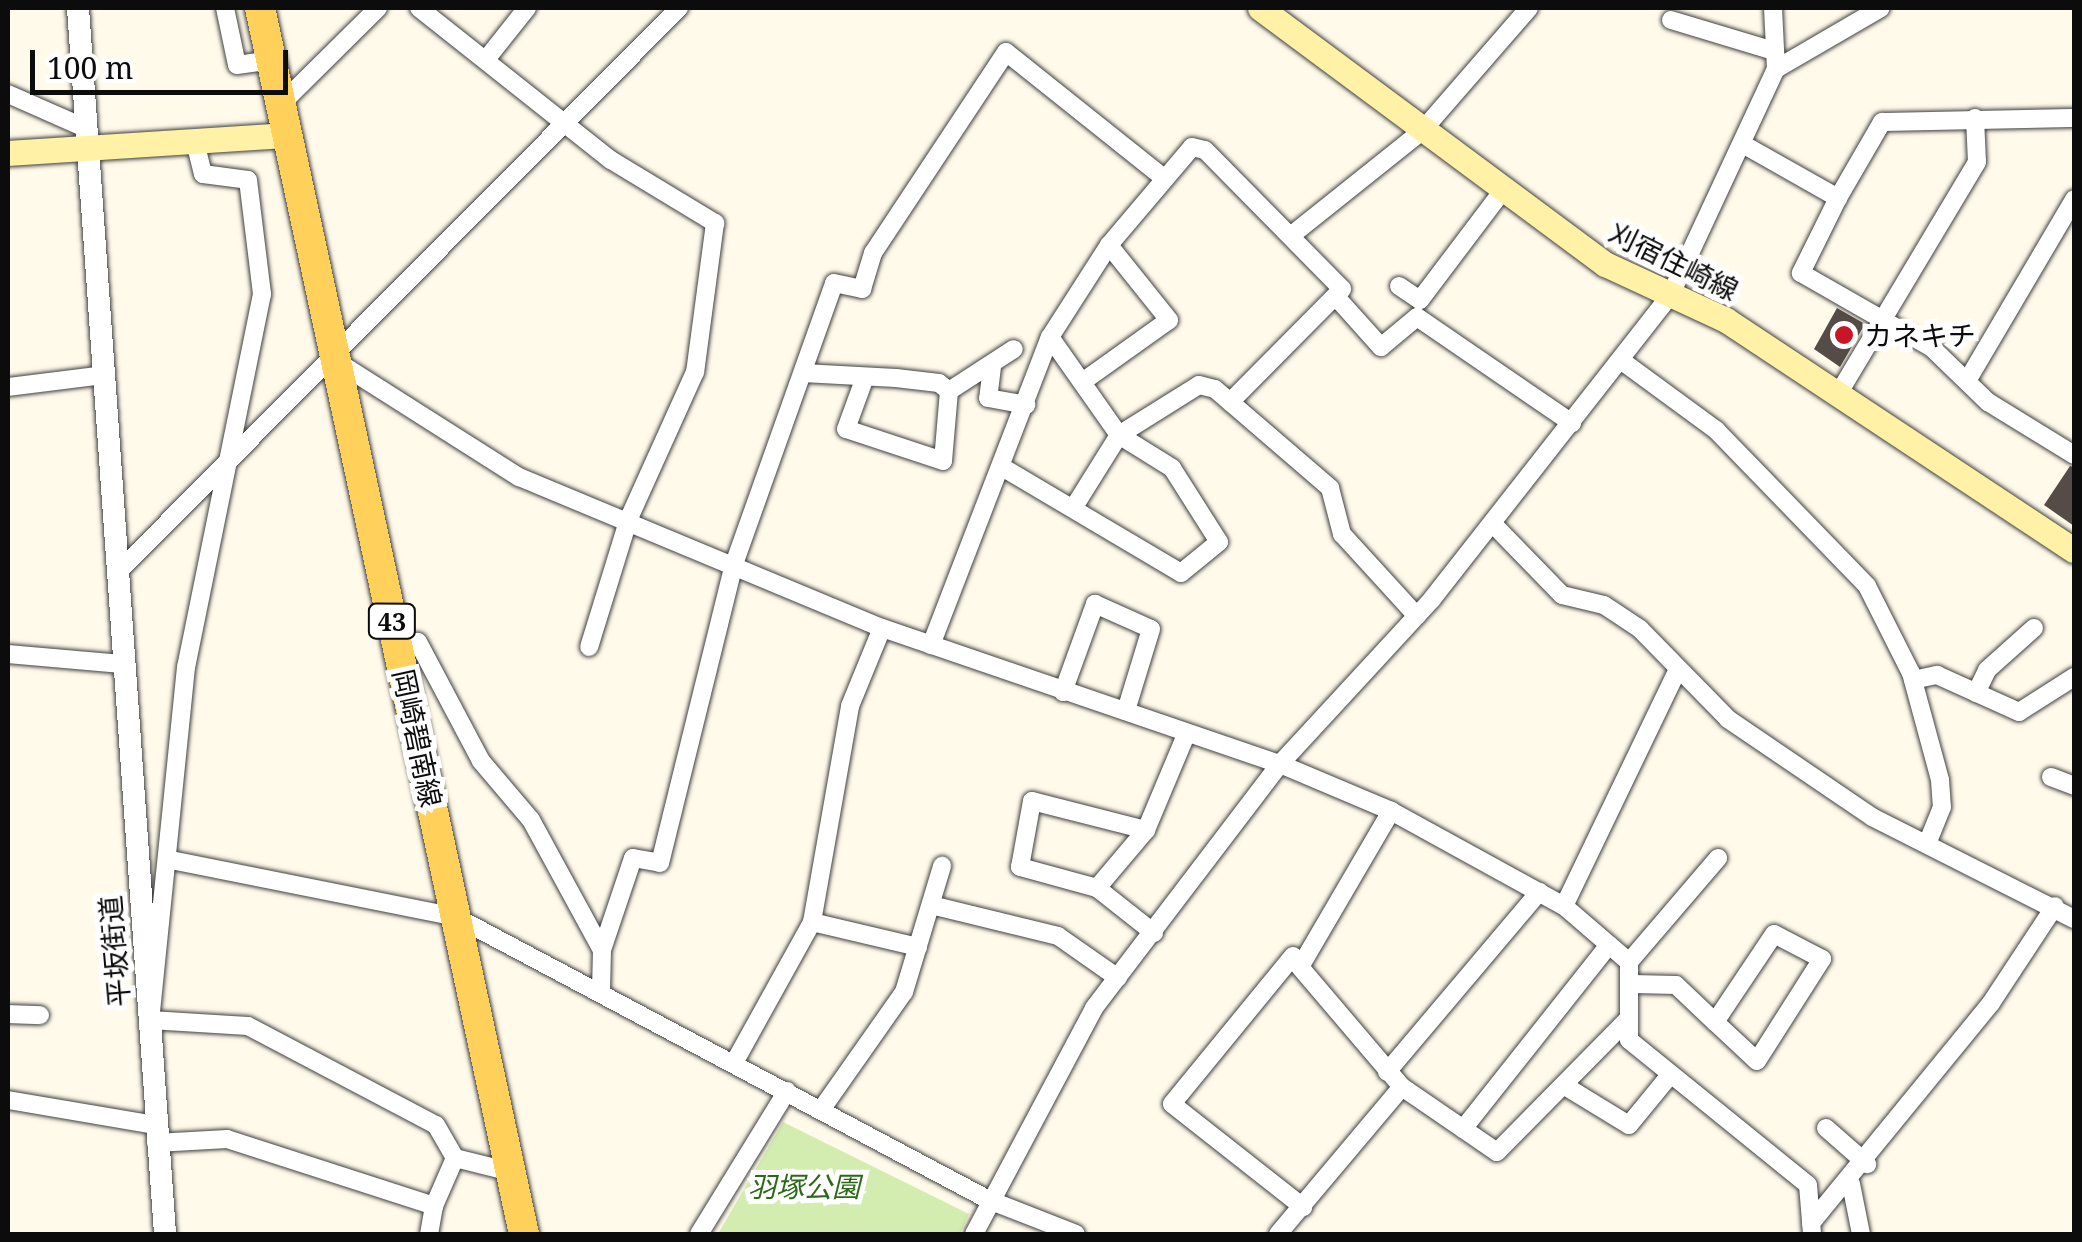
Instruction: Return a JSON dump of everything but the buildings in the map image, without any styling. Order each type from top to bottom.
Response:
[{"type":"main road","name":"岡崎碧南線","points":[[260,8],[524,1234]]},
{"type":"main road","name":"刈宿住崎線","points":[[1260,8],[1501,194],[1670,296],[1726,320],[2074,550]]},
{"type":"main road","points":[[8,152],[87,139],[195,142],[283,120]]},
{"type":"street","points":[[78,8],[117,572]]},
{"type":"street","points":[[225,8],[237,65],[271,60]]},
{"type":"street","points":[[283,120],[378,8]]},
{"type":"street","points":[[419,8],[488,57],[611,160],[715,223],[695,372],[629,518],[589,647]]},
{"type":"street","points":[[488,57],[528,8]]},
{"type":"street","points":[[117,572],[226,469],[679,8]]},
{"type":"street","points":[[1293,234],[1422,131],[1530,8]]},
{"type":"street","points":[[974,1234],[988,1200],[1118,978],[1280,764],[1417,616],[1670,296],[1746,146],[1775,60],[1773,8]]},
{"type":"street","points":[[1671,20],[1775,60],[1881,8]]},
{"type":"street","points":[[601,991],[602,950],[634,858],[660,863],[733,568],[834,283],[862,289],[873,253],[1006,52],[1164,178]]},
{"type":"street","points":[[8,94],[87,139]]},
{"type":"street","points":[[1840,392],[1977,162],[1976,118]]},
{"type":"street","points":[[2074,118],[1882,122],[1797,268],[1884,320],[2074,455]]},
{"type":"street","points":[[8,1100],[156,1134],[228,1139],[434,1206],[442,1206],[455,1158],[436,1125],[248,1026],[150,1020],[171,860],[186,668],[262,294],[248,180],[203,174],[195,142]]},
{"type":"street","points":[[1746,146],[1838,198]]},
{"type":"street","points":[[931,645],[1050,337],[1109,245],[1183,150],[1205,150],[1293,234],[1342,289],[1230,402]]},
{"type":"street","points":[[1399,286],[1420,300],[1501,194]]},
{"type":"street","points":[[1967,381],[2067,229],[2074,200]]},
{"type":"street","points":[[1085,380],[1169,320],[1109,245]]},
{"type":"street","points":[[1336,298],[1381,347],[1417,317],[1572,423]]},
{"type":"street","points":[[1002,466],[1181,573],[1219,542],[1172,468],[1119,435],[1085,380],[1050,337]]},
{"type":"street","points":[[803,373],[865,377],[949,390],[992,367],[1014,349]]},
{"type":"street","points":[[334,359],[519,478],[629,518],[733,568],[882,628],[1280,764],[1391,811],[1564,906],[1629,962],[1633,984],[1629,1040],[1808,1185],[1812,1229]]},
{"type":"street","points":[[1622,360],[1716,430],[1832,541],[1913,680],[1940,780],[1942,807],[1929,840]]},
{"type":"street","points":[[992,367],[988,398],[1026,405]]},
{"type":"street","points":[[8,386],[104,376]]},
{"type":"street","points":[[865,377],[846,429],[944,461],[949,390]]},
{"type":"street","points":[[1074,508],[1119,435],[1199,385],[1230,402],[1330,488],[1342,534],[1417,616]]},
{"type":"street","points":[[1493,524],[1562,595],[1604,605],[1728,718],[1872,817],[1929,840],[2074,919]]},
{"type":"street","name":"平坂街道","points":[[117,572],[164,1234]]},
{"type":"street","points":[[1063,692],[1095,604],[1151,629],[1126,711]]},
{"type":"street","points":[[734,1063],[812,922],[850,706],[882,628]]},
{"type":"street","points":[[1976,693],[1986,670],[2034,628]]},
{"type":"street","points":[[398,645],[418,642],[481,761],[531,820],[602,950]]},
{"type":"street","points":[[8,654],[122,664]]},
{"type":"street","points":[[1564,906],[1677,671]]},
{"type":"street","points":[[1913,680],[1937,675],[2018,712],[2074,677]]},
{"type":"street","points":[[1097,888],[1146,830],[1186,735]]},
{"type":"street","points":[[2051,778],[2074,786]]},
{"type":"street","points":[[1146,830],[1032,801],[1020,867],[1097,888],[1154,932]]},
{"type":"street","points":[[1302,1206],[1172,1104],[1292,955],[1391,811]]},
{"type":"street","points":[[1629,962],[1718,858]]},
{"type":"street","points":[[171,860],[456,917],[988,1200],[1076,1234]]},
{"type":"street","points":[[821,1110],[904,992],[942,866]]},
{"type":"street","points":[[1386,1072],[1539,892]]},
{"type":"street","points":[[930,905],[1058,936],[1118,978]]},
{"type":"street","points":[[1812,1229],[1867,1164],[2055,906]]},
{"type":"street","points":[[812,922],[918,947]]},
{"type":"street","points":[[1633,984],[1676,985],[1715,1022],[1757,1061],[1822,959],[1774,934],[1715,1022]]},
{"type":"street","points":[[1463,1129],[1609,945]]},
{"type":"street","points":[[1292,955],[1386,1072],[1497,1152],[1629,1018]]},
{"type":"street","points":[[8,1014],[40,1015]]},
{"type":"street","points":[[1564,1086],[1629,1125],[1670,1075]]},
{"type":"street","points":[[1278,1234],[1402,1087]]},
{"type":"street","points":[[699,1234],[788,1092]]},
{"type":"street","points":[[1826,1128],[1867,1164]]},
{"type":"street","points":[[455,1158],[511,1172]]},
{"type":"street","points":[[1851,1184],[1860,1234]]},
{"type":"street","points":[[430,1234],[434,1206]]},
{"type":"green space","name":"羽塚公園","points":[[783,1122],[969,1214],[960,1234],[718,1234]]},
{"type":"place","name":"カネキチ","points":[[1844,335]]}]
